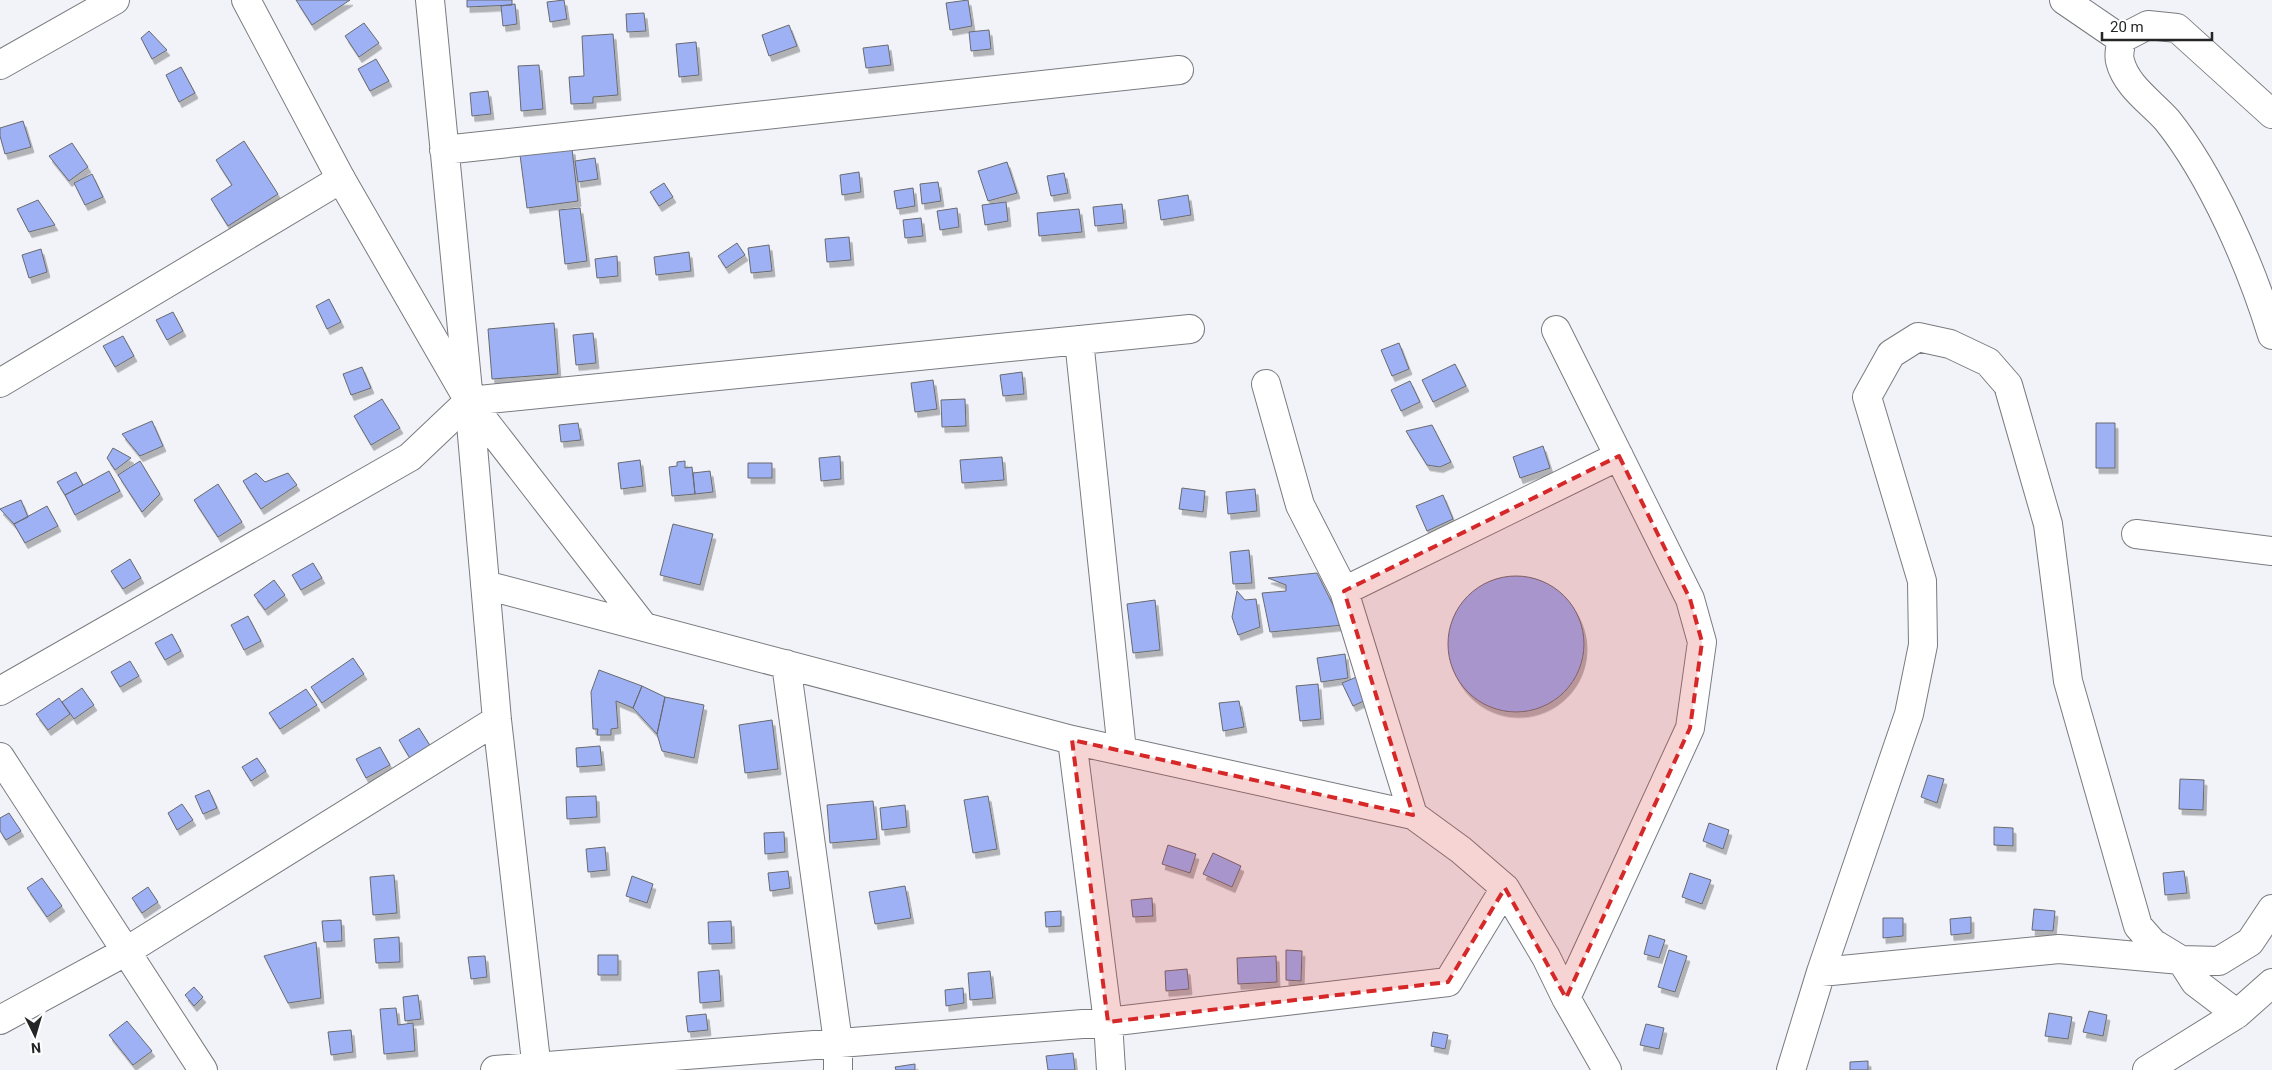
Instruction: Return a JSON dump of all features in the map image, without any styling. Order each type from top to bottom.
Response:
[{"type":"street","points":[[0,65],[114,0]]},
{"type":"street","points":[[246,0],[340,179],[469,401],[644,627]]},
{"type":"street","points":[[430,0],[469,401],[497,720],[537,1068]]},
{"type":"street","points":[[2064,0],[2121,39]]},
{"type":"street","points":[[2121,39],[2148,25],[2177,28],[2272,114]]},
{"type":"street","points":[[2121,39],[2119,60],[2128,79],[2166,120],[2191,153],[2233,234],[2263,304],[2272,335]]},
{"type":"street","points":[[444,150],[1179,70]]},
{"type":"street","points":[[0,383],[340,179]]},
{"type":"street","points":[[0,691],[410,457],[469,401],[1190,329]]},
{"type":"street","points":[[1556,330],[1690,599],[1702,642],[1690,728],[1566,998]]},
{"type":"street","points":[[1791,1070],[1821,972],[1909,714],[1923,645],[1922,581],[1867,397],[1891,354],[1918,337],[1950,344],[1988,362],[2008,385],[2048,524],[2068,681],[2138,926],[2153,943],[2181,960],[2195,982],[2237,1014]]},
{"type":"street","points":[[1079,340],[1122,751]]},
{"type":"street","points":[[1266,384],[1300,505],[1344,591],[1413,816]]},
{"type":"street","points":[[1344,591],[1619,456]]},
{"type":"street","points":[[2136,534],[2272,551]]},
{"type":"street","points":[[485,585],[1072,740],[1413,816],[1461,850],[1505,888],[1546,957],[1566,998],[1607,1070]]},
{"type":"street","points":[[786,664],[838,1042],[838,1070]]},
{"type":"street","points":[[0,1020],[125,952],[497,720]]},
{"type":"street","points":[[1072,740],[1108,1022],[1111,1070]]},
{"type":"street","points":[[0,756],[203,1070]]},
{"type":"street","points":[[496,1070],[1108,1022],[1448,982],[1505,888]]},
{"type":"street","points":[[1821,972],[2059,949],[2181,960],[2219,961],[2250,942],[2272,908]]},
{"type":"street","points":[[2146,1070],[2237,1014],[2272,983]]},
{"type":"highlighted area","points":[[1619,456],[1690,599],[1702,642],[1690,728],[1566,998],[1505,888],[1448,982],[1108,1022],[1072,740],[1413,815],[1344,591]]},
{"type":"building","points":[[296,0],[350,0],[312,25]]},
{"type":"building","points":[[467,0],[512,0],[512,5],[467,7]]},
{"type":"building","points":[[564,0],[567,19],[550,22],[547,2]]},
{"type":"building","points":[[968,0],[972,26],[950,30],[946,3]]},
{"type":"building","points":[[515,4],[517,24],[503,26],[501,6]]},
{"type":"building","points":[[644,13],[646,31],[627,32],[626,14]]},
{"type":"building","points":[[364,23],[379,43],[359,57],[345,36]]},
{"type":"building","points":[[789,25],[797,46],[769,56],[762,35]]},
{"type":"building","points":[[989,30],[991,49],[971,51],[969,32]]},
{"type":"building","points":[[149,31],[167,50],[152,59],[141,38]]},
{"type":"building","points":[[613,34],[618,95],[593,97],[593,103],[571,104],[569,77],[584,76],[582,36]]},
{"type":"building","points":[[696,42],[699,75],[679,77],[676,44]]},
{"type":"building","points":[[888,45],[891,65],[866,68],[863,48]]},
{"type":"building","points":[[376,59],[389,81],[370,91],[358,69]]},
{"type":"building","points":[[539,65],[543,109],[521,111],[518,66]]},
{"type":"building","points":[[181,67],[195,93],[179,102],[166,75]]},
{"type":"building","points":[[488,91],[491,114],[472,116],[470,93]]},
{"type":"building","points":[[23,121],[31,147],[5,154],[0,136],[0,128]]},
{"type":"building","points":[[244,141],[278,194],[228,226],[211,199],[232,185],[216,160]]},
{"type":"building","points":[[72,143],[88,167],[69,181],[49,156]]},
{"type":"building","points":[[572,149],[578,201],[527,208],[520,155]]},
{"type":"building","points":[[595,158],[598,179],[578,182],[575,161]]},
{"type":"building","points":[[1007,162],[1017,193],[988,201],[978,171]]},
{"type":"building","points":[[859,172],[861,192],[842,195],[840,175]]},
{"type":"building","points":[[1064,173],[1068,193],[1051,196],[1047,176]]},
{"type":"building","points":[[92,174],[103,197],[85,205],[74,183]]},
{"type":"building","points":[[938,182],[941,201],[922,204],[920,184]]},
{"type":"building","points":[[664,183],[673,197],[659,206],[650,192]]},
{"type":"building","points":[[913,188],[915,206],[897,209],[894,191]]},
{"type":"building","points":[[1188,195],[1191,215],[1161,220],[1158,200]]},
{"type":"building","points":[[38,200],[55,225],[29,232],[17,209]]},
{"type":"building","points":[[1006,202],[1008,221],[985,225],[982,205]]},
{"type":"building","points":[[1122,204],[1124,223],[1095,226],[1093,207]]},
{"type":"building","points":[[580,208],[587,261],[565,264],[559,210]]},
{"type":"building","points":[[957,208],[959,227],[940,230],[937,211]]},
{"type":"building","points":[[1079,209],[1082,232],[1039,236],[1037,213]]},
{"type":"building","points":[[921,218],[923,236],[905,238],[903,220]]},
{"type":"building","points":[[849,237],[851,260],[827,262],[825,239]]},
{"type":"building","points":[[737,243],[745,255],[726,268],[718,256]]},
{"type":"building","points":[[769,245],[772,271],[751,273],[748,248]]},
{"type":"building","points":[[41,249],[47,272],[29,278],[22,255]]},
{"type":"building","points":[[689,252],[691,271],[656,275],[654,257]]},
{"type":"building","points":[[617,256],[618,276],[597,278],[595,259]]},
{"type":"building","points":[[329,299],[341,322],[327,329],[316,306]]},
{"type":"building","points":[[173,312],[183,331],[167,340],[156,320]]},
{"type":"building","points":[[554,323],[558,374],[492,379],[488,329]]},
{"type":"building","points":[[593,333],[596,363],[576,365],[573,335]]},
{"type":"building","points":[[123,336],[134,356],[115,367],[103,346]]},
{"type":"building","points":[[1399,343],[1409,369],[1392,376],[1381,350]]},
{"type":"building","points":[[1455,364],[1466,386],[1433,402],[1422,380]]},
{"type":"building","points":[[362,367],[371,388],[351,395],[343,374]]},
{"type":"building","points":[[1022,372],[1024,394],[1003,396],[1000,375]]},
{"type":"building","points":[[933,380],[937,409],[915,412],[911,383]]},
{"type":"building","points":[[1410,381],[1420,402],[1401,411],[1391,390]]},
{"type":"building","points":[[382,399],[400,428],[371,445],[354,416]]},
{"type":"building","points":[[965,399],[966,426],[942,427],[941,400]]},
{"type":"building","points":[[152,421],[163,446],[140,456],[122,434]]},
{"type":"building","points":[[578,423],[581,440],[561,442],[559,425]]},
{"type":"building","points":[[2096,423],[2115,423],[2115,468],[2096,468]]},
{"type":"building","points":[[1432,425],[1451,462],[1440,467],[1427,465],[1406,431]]},
{"type":"building","points":[[1543,446],[1550,468],[1520,478],[1513,457]]},
{"type":"building","points":[[113,448],[131,458],[115,470],[107,458]]},
{"type":"building","points":[[840,456],[841,479],[821,481],[819,458]]},
{"type":"building","points":[[1002,457],[1004,480],[962,483],[960,460]]},
{"type":"building","points":[[640,460],[643,486],[621,489],[618,463]]},
{"type":"building","points":[[140,461],[160,494],[142,512],[118,475]]},
{"type":"building","points":[[685,461],[685,468],[692,467],[695,494],[672,496],[669,467],[677,466],[677,462]]},
{"type":"building","points":[[748,463],[772,463],[772,478],[748,478]]},
{"type":"building","points":[[109,471],[120,491],[75,515],[65,495]]},
{"type":"building","points":[[710,471],[713,492],[695,494],[693,473]]},
{"type":"building","points":[[76,472],[83,485],[65,495],[57,482]]},
{"type":"building","points":[[256,473],[265,482],[288,473],[297,485],[261,509],[243,481]]},
{"type":"building","points":[[218,484],[242,522],[218,537],[194,500]]},
{"type":"building","points":[[1182,488],[1205,491],[1203,512],[1179,509]]},
{"type":"building","points":[[1255,489],[1257,511],[1228,514],[1226,492]]},
{"type":"building","points":[[1443,495],[1453,519],[1427,531],[1416,506]]},
{"type":"building","points":[[21,500],[28,517],[14,524],[0,509]]},
{"type":"building","points":[[47,506],[58,526],[25,543],[14,524]]},
{"type":"building","points":[[673,524],[713,534],[700,585],[660,575]]},
{"type":"building","points":[[1249,550],[1252,583],[1233,584],[1230,552]]},
{"type":"building","points":[[130,559],[141,578],[123,589],[111,571]]},
{"type":"building","points":[[313,563],[322,578],[301,590],[292,575]]},
{"type":"building","points":[[1317,573],[1343,625],[1270,632],[1262,593],[1286,591],[1286,585],[1268,578]]},
{"type":"building","points":[[1516,576],[1542,581],[1564,596],[1579,618],[1584,644],[1579,670],[1564,692],[1542,707],[1516,712],[1490,707],[1468,692],[1453,670],[1448,644],[1453,618],[1468,596],[1490,581]]},
{"type":"building","points":[[274,580],[285,595],[265,610],[254,595]]},
{"type":"building","points":[[1237,591],[1245,600],[1256,599],[1260,627],[1238,635],[1232,617]]},
{"type":"building","points":[[1155,600],[1160,650],[1133,653],[1127,604]]},
{"type":"building","points":[[248,616],[261,641],[244,650],[231,625]]},
{"type":"building","points":[[172,634],[181,651],[165,660],[155,643]]},
{"type":"building","points":[[1345,654],[1348,678],[1321,682],[1317,658]]},
{"type":"building","points":[[353,658],[364,674],[322,703],[311,687]]},
{"type":"building","points":[[130,661],[139,676],[120,687],[111,672]]},
{"type":"building","points":[[599,670],[642,686],[633,708],[616,701],[618,728],[611,729],[611,735],[597,735],[598,729],[593,729],[591,692]]},
{"type":"building","points":[[1359,676],[1370,698],[1353,706],[1342,683]]},
{"type":"building","points":[[1318,684],[1321,719],[1300,721],[1296,686]]},
{"type":"building","points":[[642,686],[665,697],[657,734],[633,708]]},
{"type":"building","points":[[82,688],[94,705],[74,719],[62,702]]},
{"type":"building","points":[[306,689],[317,705],[280,729],[269,713]]},
{"type":"building","points":[[665,697],[704,705],[694,758],[662,751],[657,734]]},
{"type":"building","points":[[59,698],[70,714],[48,730],[36,714]]},
{"type":"building","points":[[1239,701],[1244,727],[1223,731],[1219,703]]},
{"type":"building","points":[[772,720],[778,769],[745,773],[739,725]]},
{"type":"building","points":[[419,728],[431,747],[411,760],[399,740]]},
{"type":"building","points":[[600,746],[602,765],[577,767],[576,748]]},
{"type":"building","points":[[380,747],[390,765],[366,778],[356,759]]},
{"type":"building","points":[[257,758],[266,771],[251,781],[242,767]]},
{"type":"building","points":[[1928,775],[1944,779],[1937,803],[1921,797]]},
{"type":"building","points":[[2180,779],[2204,780],[2203,810],[2179,809]]},
{"type":"building","points":[[209,790],[217,808],[203,814],[195,796]]},
{"type":"building","points":[[596,796],[597,817],[567,819],[566,797]]},
{"type":"building","points":[[988,796],[997,849],[973,853],[964,800]]},
{"type":"building","points":[[873,801],[877,839],[830,843],[827,805]]},
{"type":"building","points":[[182,804],[193,820],[177,830],[168,813]]},
{"type":"building","points":[[905,805],[907,827],[882,830],[880,808]]},
{"type":"building","points":[[9,813],[21,831],[6,840],[0,831],[0,818]]},
{"type":"building","points":[[1709,823],[1729,830],[1723,849],[1703,841]]},
{"type":"building","points":[[1994,827],[2013,828],[2013,846],[1994,845]]},
{"type":"building","points":[[784,832],[785,852],[765,854],[764,833]]},
{"type":"building","points":[[1168,845],[1196,854],[1190,873],[1162,864]]},
{"type":"building","points":[[605,847],[607,870],[588,872],[586,849]]},
{"type":"building","points":[[1213,853],[1241,866],[1232,887],[1203,874]]},
{"type":"building","points":[[788,871],[790,888],[770,891],[768,873]]},
{"type":"building","points":[[2184,871],[2187,893],[2165,895],[2163,873]]},
{"type":"building","points":[[1690,873],[1711,880],[1702,904],[1682,897]]},
{"type":"building","points":[[394,875],[397,913],[373,915],[370,877]]},
{"type":"building","points":[[632,876],[653,884],[647,903],[626,896]]},
{"type":"building","points":[[42,878],[62,906],[47,917],[27,888]]},
{"type":"building","points":[[905,886],[911,918],[875,924],[869,892]]},
{"type":"building","points":[[148,887],[158,902],[142,913],[132,898]]},
{"type":"building","points":[[1152,898],[1153,916],[1133,917],[1131,900]]},
{"type":"building","points":[[2034,909],[2055,911],[2053,931],[2032,930]]},
{"type":"building","points":[[1061,911],[1061,926],[1046,927],[1045,912]]},
{"type":"building","points":[[1971,917],[1971,933],[1951,935],[1950,919]]},
{"type":"building","points":[[1883,918],[1903,918],[1903,936],[1883,938]]},
{"type":"building","points":[[341,920],[342,941],[324,942],[322,921]]},
{"type":"building","points":[[731,921],[732,943],[709,944],[708,922]]},
{"type":"building","points":[[1649,935],[1665,940],[1659,958],[1644,954]]},
{"type":"building","points":[[399,937],[400,962],[376,963],[374,939]]},
{"type":"building","points":[[316,942],[321,998],[288,1003],[264,956]]},
{"type":"building","points":[[1286,950],[1302,951],[1301,981],[1286,980]]},
{"type":"building","points":[[1669,950],[1687,956],[1675,992],[1658,987]]},
{"type":"building","points":[[598,955],[618,955],[618,975],[598,975]]},
{"type":"building","points":[[485,956],[487,977],[471,979],[468,957]]},
{"type":"building","points":[[1276,956],[1277,982],[1238,984],[1237,958]]},
{"type":"building","points":[[1187,969],[1189,989],[1166,991],[1165,971]]},
{"type":"building","points":[[719,970],[721,1001],[700,1003],[698,972]]},
{"type":"building","points":[[990,971],[993,998],[970,1000],[968,973]]},
{"type":"building","points":[[194,987],[203,997],[194,1006],[185,995]]},
{"type":"building","points":[[963,988],[964,1003],[946,1006],[945,990]]},
{"type":"building","points":[[418,995],[421,1019],[405,1021],[403,997]]},
{"type":"building","points":[[396,1008],[398,1025],[413,1023],[415,1051],[384,1054],[380,1009]]},
{"type":"building","points":[[2089,1011],[2107,1015],[2103,1036],[2083,1032]]},
{"type":"building","points":[[2049,1013],[2072,1017],[2068,1039],[2045,1036]]},
{"type":"building","points":[[706,1014],[708,1030],[688,1032],[686,1016]]},
{"type":"building","points":[[127,1021],[152,1051],[133,1065],[109,1035]]},
{"type":"building","points":[[1646,1024],[1664,1028],[1659,1049],[1640,1045]]},
{"type":"building","points":[[351,1030],[353,1052],[331,1055],[328,1032]]},
{"type":"building","points":[[1433,1032],[1448,1035],[1445,1049],[1431,1046]]},
{"type":"building","points":[[1073,1053],[1075,1070],[1048,1070],[1046,1056]]},
{"type":"building","points":[[1868,1061],[1868,1070],[1850,1070],[1850,1062]]},
{"type":"building","points":[[915,1064],[915,1070],[896,1070],[895,1067]]}]
